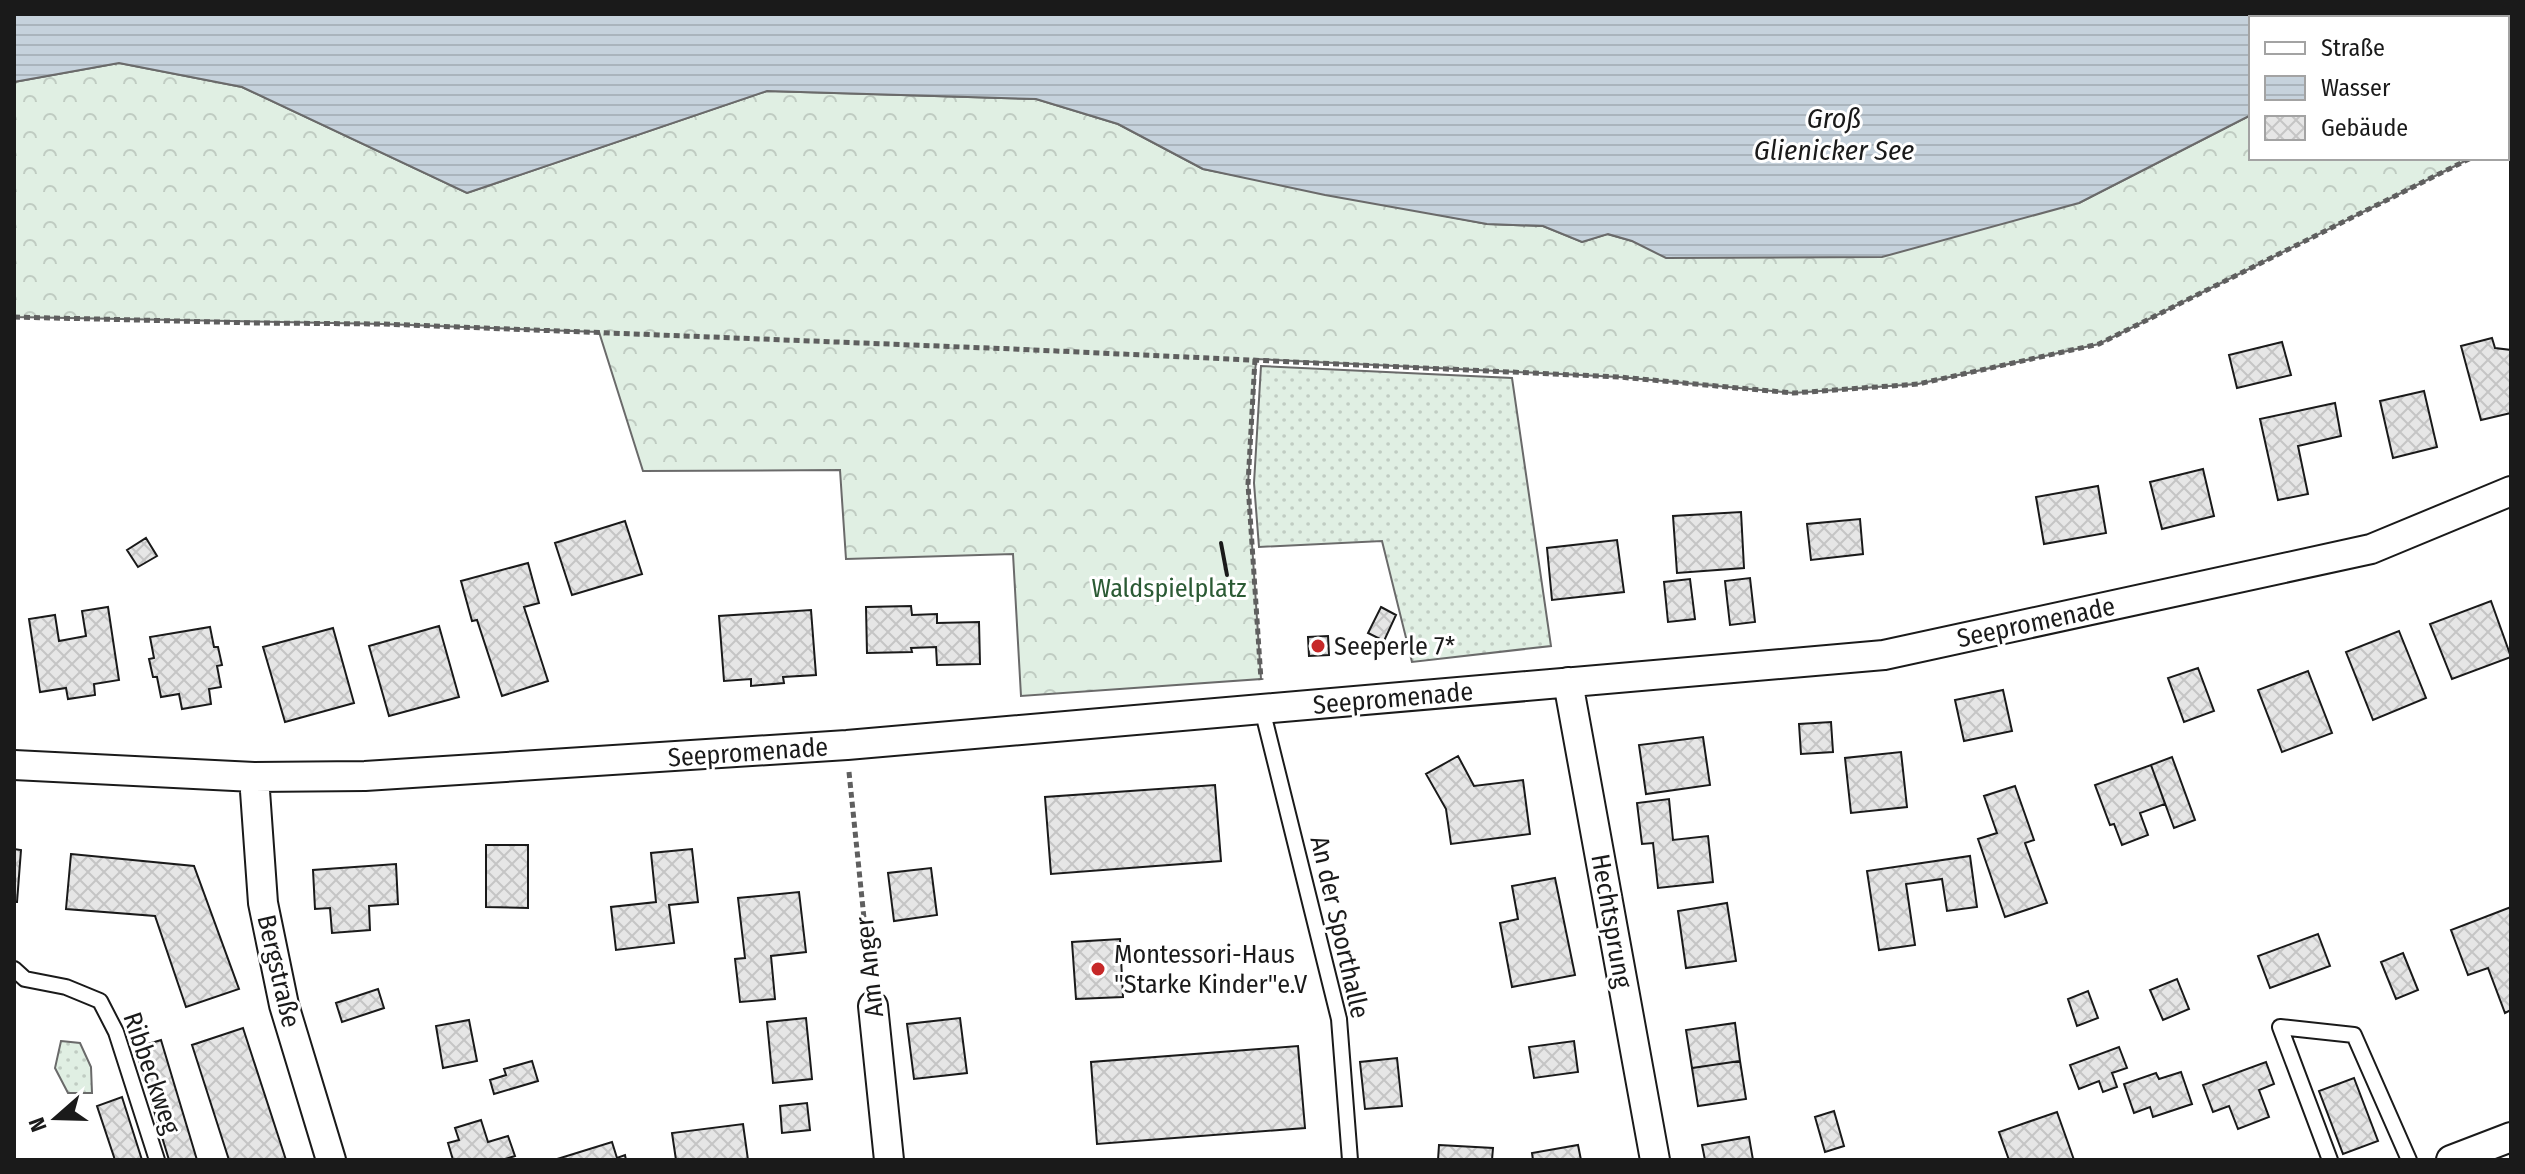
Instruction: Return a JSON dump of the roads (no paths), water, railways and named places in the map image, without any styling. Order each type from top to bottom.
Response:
[{"type":"street","name":"Seepromenade","points":[[14,765],[254,777],[365,776],[847,745],[1884,655],[2371,549],[2511,491]]},
{"type":"street","name":"Hechtsprung","points":[[1568,682],[1655,1160]]},
{"type":"street","name":"Bergstraße","points":[[254,777],[263,903],[284,1005],[331,1160]]},
{"type":"street","name":"Am Anger","points":[[873,1006],[889,1160]]},
{"type":"street","points":[[2451,1160],[2511,1137]]},
{"type":"lane","name":"An der Sporthalle","points":[[1262,709],[1339,1019],[1350,1160]]},
{"type":"lane","name":"Ribbeckweg","points":[[14,969],[25,979],[66,987],[100,1001],[116,1032],[157,1160]]},
{"type":"lane","points":[[2330,1160],[2280,1027],[2354,1035],[2409,1160]]},
{"type":"water","name":"Groß Glienicker See","points":[[14,14],[2510,14],[2249,16],[2249,116],[2079,203],[1882,257],[1666,258],[1632,241],[1608,234],[1582,242],[1543,226],[1487,224],[1325,195],[1203,169],[1118,124],[1036,99],[767,91],[467,193],[242,87],[119,63],[14,82]]},
{"type":"place","name":"Seeperle 7*","points":[[1318,646]]},
{"type":"place","name":"Montessori-Haus \"Starke Kinder\"e.V","points":[[1098,969]]},
{"type":"park label","name":"Waldspielplatz","points":[[1169,588]]}]
